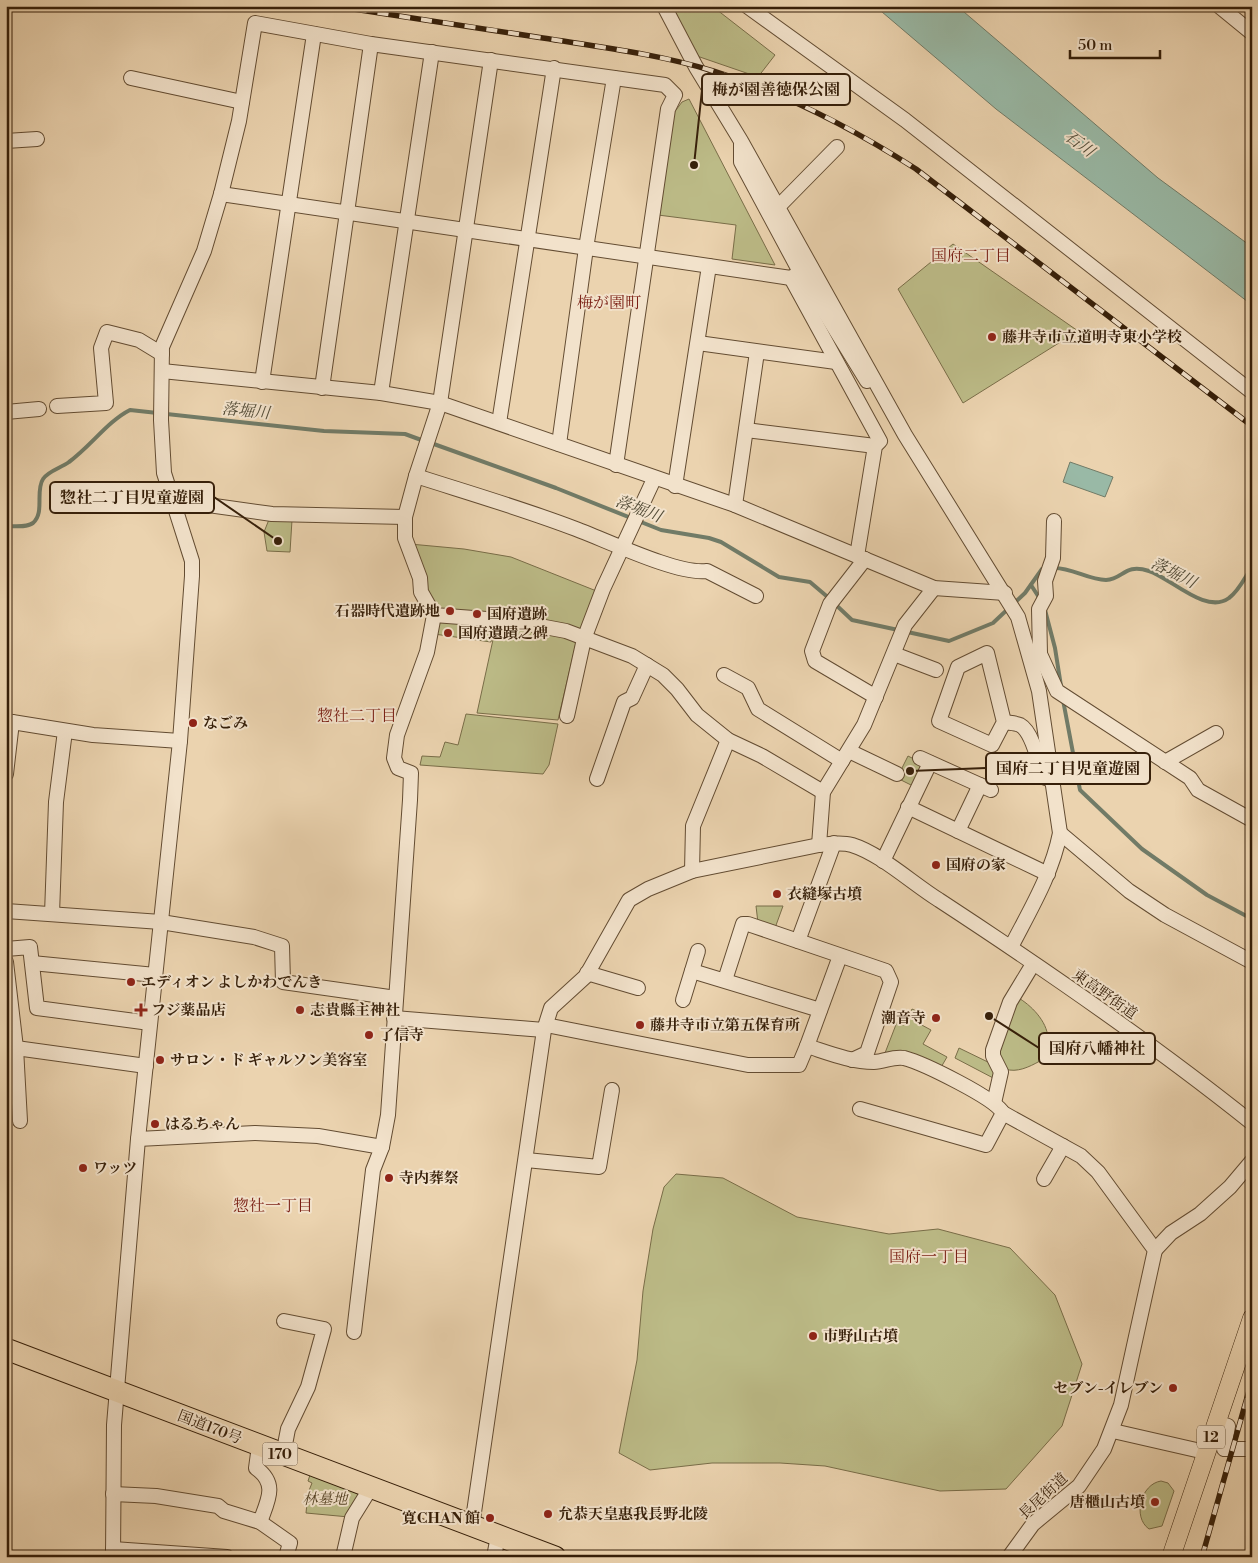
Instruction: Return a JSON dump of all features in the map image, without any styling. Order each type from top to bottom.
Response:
[{"type":"highway","name":"国道170号","points":[[6,1349],[472,1526],[496,1546],[555,1557]]},
{"type":"main road","name":"12","points":[[1171,1557],[1205,1452],[1252,1318]]},
{"type":"street","points":[[747,6],[904,120],[1252,392]]},
{"type":"street","points":[[1219,6],[1252,33]]},
{"type":"street","points":[[666,11],[698,71],[741,141],[878,386],[904,439],[1005,593],[1018,616],[1035,655],[1063,695],[1190,778],[1198,790],[1252,820]]},
{"type":"street","points":[[227,1557],[113,1553],[114,1426],[138,1139],[180,741],[192,576],[192,561],[164,473],[161,412],[162,346],[204,251],[242,102],[255,23],[371,44],[554,68],[664,85],[675,95],[668,109],[616,465]]},
{"type":"street","points":[[262,382],[314,34]]},
{"type":"street","points":[[322,388],[371,44]]},
{"type":"street","points":[[381,393],[432,52]]},
{"type":"street","points":[[354,1332],[373,1170],[382,1147],[388,1115],[411,773],[398,768],[394,758],[397,735],[427,652],[434,615],[421,592],[420,578],[405,538],[406,517],[416,476],[440,403],[491,60]]},
{"type":"street","points":[[499,423],[554,68]]},
{"type":"street","points":[[131,78],[242,102]]},
{"type":"street","points":[[559,444],[586,248],[614,78]]},
{"type":"street","points":[[6,141],[37,139]]},
{"type":"street","points":[[741,141],[740,155],[742,162],[836,362],[880,441],[875,446],[862,557],[830,604],[812,651],[815,660],[876,697]]},
{"type":"street","points":[[778,207],[837,147]]},
{"type":"street","points":[[220,194],[408,220],[647,258],[796,275]]},
{"type":"street","points":[[676,486],[709,266]]},
{"type":"street","points":[[796,275],[864,380],[878,386]]},
{"type":"street","points":[[56,406],[106,403],[101,348],[107,332],[139,340],[162,354]]},
{"type":"street","points":[[698,343],[836,362]]},
{"type":"street","points":[[735,505],[757,352]]},
{"type":"street","points":[[162,370],[381,393],[440,403],[654,479],[735,505],[934,588],[1005,593]]},
{"type":"street","points":[[6,412],[39,409]]},
{"type":"street","points":[[746,430],[875,446]]},
{"type":"street","points":[[416,476],[576,529],[622,548],[671,564],[699,572],[707,571],[756,596]]},
{"type":"street","points":[[567,716],[584,638],[654,479]]},
{"type":"street","points":[[172,500],[272,514],[406,517]]},
{"type":"street","points":[[1011,947],[1048,874],[1056,852],[1060,832],[1035,655],[1039,609],[1046,596],[1046,581],[1053,558],[1054,521]]},
{"type":"street","points":[[818,845],[823,792],[864,725],[904,630],[934,588]]},
{"type":"street","points":[[434,615],[513,621],[566,631],[632,656],[647,665],[677,689],[697,715],[728,740],[762,756],[823,792]]},
{"type":"street","points":[[987,653],[1004,722],[992,745],[939,721],[958,666],[987,653]]},
{"type":"street","points":[[894,654],[936,670]]},
{"type":"street","points":[[597,779],[624,702],[632,698],[647,665]]},
{"type":"street","points":[[724,675],[748,688],[758,708],[845,756],[897,774]]},
{"type":"street","points":[[6,774],[9,721],[65,731],[180,741]]},
{"type":"street","points":[[1004,722],[1019,725],[1026,730],[1033,744],[1043,777],[1054,781]]},
{"type":"street","points":[[52,914],[56,802],[65,731]]},
{"type":"street","points":[[1165,762],[1216,733]]},
{"type":"street","points":[[692,871],[693,826],[728,740]]},
{"type":"street","points":[[883,862],[908,807],[925,760],[986,787],[958,831]]},
{"type":"street","points":[[908,807],[1048,874]]},
{"type":"street","points":[[1060,832],[1129,891],[1165,915],[1252,962]]},
{"type":"street","points":[[798,941],[834,843]]},
{"type":"street","name":"東高野街道","points":[[472,1526],[545,1027],[551,1008],[588,973],[629,900],[648,888],[692,871],[818,845],[834,843],[854,846],[883,862],[1011,947],[1192,1075],[1252,1123]]},
{"type":"street","points":[[6,911],[161,922],[254,937],[282,946],[282,982],[396,998]]},
{"type":"street","points":[[725,980],[743,924],[748,924],[886,971],[891,982],[867,1053],[851,1060]]},
{"type":"street","points":[[6,949],[30,947],[37,1008],[150,1023]]},
{"type":"street","points":[[683,1000],[698,951]]},
{"type":"street","points":[[394,1018],[545,1027],[748,1065],[799,1065],[840,956]]},
{"type":"street","points":[[6,962],[16,1048],[20,1121]]},
{"type":"street","points":[[32,963],[155,975]]},
{"type":"street","points":[[860,1109],[986,1145],[998,1108],[1001,1072],[993,1056],[993,1050],[1010,1002],[1033,964]]},
{"type":"street","points":[[692,971],[820,1010]]},
{"type":"street","points":[[588,973],[638,988]]},
{"type":"street","points":[[807,1046],[851,1060],[875,1062],[902,1058],[934,1070],[1081,1156],[1098,1172],[1155,1250],[1171,1233],[1200,1214],[1215,1201],[1252,1161]]},
{"type":"street","points":[[16,1048],[146,1066]]},
{"type":"street","points":[[526,1160],[599,1167],[612,1090]]},
{"type":"street","points":[[138,1139],[255,1133],[318,1136],[382,1147]]},
{"type":"street","points":[[1044,1179],[1063,1146]]},
{"type":"street","name":"長尾街道","points":[[1009,1557],[1033,1524],[1079,1486],[1104,1450],[1113,1431],[1150,1281],[1155,1250]]},
{"type":"street","points":[[283,1455],[288,1429],[308,1387],[324,1329],[284,1321]]},
{"type":"street","points":[[1216,1422],[1228,1426],[1224,1449],[1252,1449]]},
{"type":"street","points":[[1113,1431],[1205,1452]]},
{"type":"street","points":[[259,1446],[256,1468],[266,1476],[270,1490],[260,1522]]},
{"type":"street","points":[[343,1557],[352,1518],[370,1488]]},
{"type":"street","points":[[113,1494],[156,1496],[218,1506],[224,1511],[260,1522],[290,1543],[286,1557]]},
{"type":"green space","points":[[673,6],[712,6],[775,55],[758,77],[694,55]]},
{"type":"green space","points":[[689,99],[775,265],[732,259],[736,225],[658,215],[673,114],[682,102]]},
{"type":"green space","points":[[953,244],[1078,331],[963,403],[898,289]]},
{"type":"green space","points":[[270,517],[292,520],[290,552],[267,551],[264,532]]},
{"type":"green space","points":[[410,544],[464,549],[511,557],[599,592],[582,633],[438,611],[428,599]]},
{"type":"green space","points":[[437,618],[494,623],[491,642],[434,634]]},
{"type":"green space","points":[[496,626],[562,635],[576,643],[558,720],[477,713]]},
{"type":"green space","points":[[466,714],[558,724],[549,765],[543,774],[420,765],[422,756],[440,757],[445,742],[458,745]]},
{"type":"green space","points":[[908,756],[924,764],[913,786],[897,778]]},
{"type":"green space","points":[[756,906],[783,906],[775,928],[758,923]]},
{"type":"green space","points":[[1017,997],[1028,1004],[1041,1020],[1047,1032],[1048,1041],[1040,1061],[1023,1069],[1009,1070],[1005,1069],[998,1056]]},
{"type":"green space","points":[[912,1009],[923,1014],[918,1023],[931,1030],[923,1044],[947,1057],[940,1069],[898,1053],[885,1053],[897,1022],[904,1025]]},
{"type":"green space","points":[[959,1048],[992,1064],[997,1080],[955,1058]]},
{"type":"green space","points":[[676,1174],[723,1178],[797,1217],[889,1234],[938,1229],[1010,1248],[1055,1295],[1082,1364],[1062,1426],[1006,1489],[940,1491],[825,1466],[780,1463],[712,1463],[650,1470],[619,1453],[637,1360],[643,1291],[653,1229],[664,1187]]},
{"type":"green space","name":"林墓地","points":[[310,1475],[359,1494],[349,1517],[306,1513],[308,1493],[312,1483],[308,1481]]},
{"type":"green space","points":[[1161,1481],[1168,1483],[1174,1491],[1162,1526],[1149,1529],[1141,1517],[1141,1502],[1148,1488],[1154,1483]]},
{"type":"water","name":"石川","points":[[875,6],[957,6],[1158,178],[1252,247],[1252,305],[996,109]]},
{"type":"water","points":[[1070,462],[1113,477],[1105,497],[1063,482]]},
{"type":"waterway","name":"落堀川","points":[[6,526],[23,526],[33,523],[37,519],[41,484],[45,476],[69,462],[114,421],[130,410],[324,431],[405,434],[424,441]]},
{"type":"waterway","name":"落堀川","points":[[431,443],[556,488],[661,530],[709,538],[721,542],[779,577],[810,582],[830,599]]},
{"type":"waterway","name":"落堀川","points":[[1053,568],[1066,569],[1093,578],[1106,580],[1117,577],[1129,570],[1141,569],[1158,575],[1199,599],[1220,602],[1236,592],[1252,567]]},
{"type":"waterway","name":"落堀川","points":[[835,604],[852,620],[949,641],[993,623],[1025,593],[1042,569],[1046,568]]},
{"type":"waterway","points":[[1031,585],[1040,599]]},
{"type":"waterway","points":[[1045,610],[1055,648],[1061,686]]},
{"type":"waterway","points":[[1063,700],[1080,790],[1142,849],[1207,895],[1252,919]]},
{"type":"railway","points":[[334,6],[650,55],[713,71],[793,101],[843,126],[916,169],[1252,426]]},
{"type":"railway","points":[[1202,1557],[1252,1380]]},
{"type":"place","name":"梅が園善徳保公園","points":[[694,165]]},
{"type":"place","name":"藤井寺市立道明寺東小学校","points":[[992,337]]},
{"type":"place","name":"惣社二丁目児童遊園","points":[[278,541]]},
{"type":"place","name":"石器時代遺跡地","points":[[450,611]]},
{"type":"place","name":"国府遺跡","points":[[477,614]]},
{"type":"place","name":"国府遺蹟之碑","points":[[448,633]]},
{"type":"place","name":"なごみ","points":[[193,723]]},
{"type":"place","name":"国府二丁目児童遊園","points":[[910,771]]},
{"type":"place","name":"国府の家","points":[[936,865]]},
{"type":"place","name":"衣縫塚古墳","points":[[777,894]]},
{"type":"place","name":"エディオン よしかわでんき","points":[[131,982]]},
{"type":"place","name":"フジ薬品店","points":[[141,1010]]},
{"type":"place","name":"志貴縣主神社","points":[[300,1010]]},
{"type":"place","name":"国府八幡神社","points":[[989,1016]]},
{"type":"place","name":"潮音寺","points":[[936,1018]]},
{"type":"place","name":"藤井寺市立第五保育所","points":[[640,1025]]},
{"type":"place","name":"了信寺","points":[[369,1035]]},
{"type":"place","name":"サロン・ド ギャルソン美容室","points":[[160,1060]]},
{"type":"place","name":"はるちゃん","points":[[155,1124]]},
{"type":"place","name":"ワッツ","points":[[83,1168]]},
{"type":"place","name":"寺内葬祭","points":[[389,1178]]},
{"type":"place","name":"市野山古墳","points":[[813,1336]]},
{"type":"place","name":"セブン-イレブン","points":[[1173,1388]]},
{"type":"place","name":"唐櫃山古墳","points":[[1155,1502]]},
{"type":"place","name":"允恭天皇惠我長野北陵","points":[[548,1514]]},
{"type":"place","name":"寛CHAN 館","points":[[490,1518]]},
{"type":"district","name":"国府二丁目","points":[[971,255]]},
{"type":"district","name":"梅が園町","points":[[609,302]]},
{"type":"district","name":"惣社二丁目","points":[[357,715]]},
{"type":"district","name":"惣社一丁目","points":[[273,1205]]},
{"type":"district","name":"国府一丁目","points":[[929,1256]]}]
